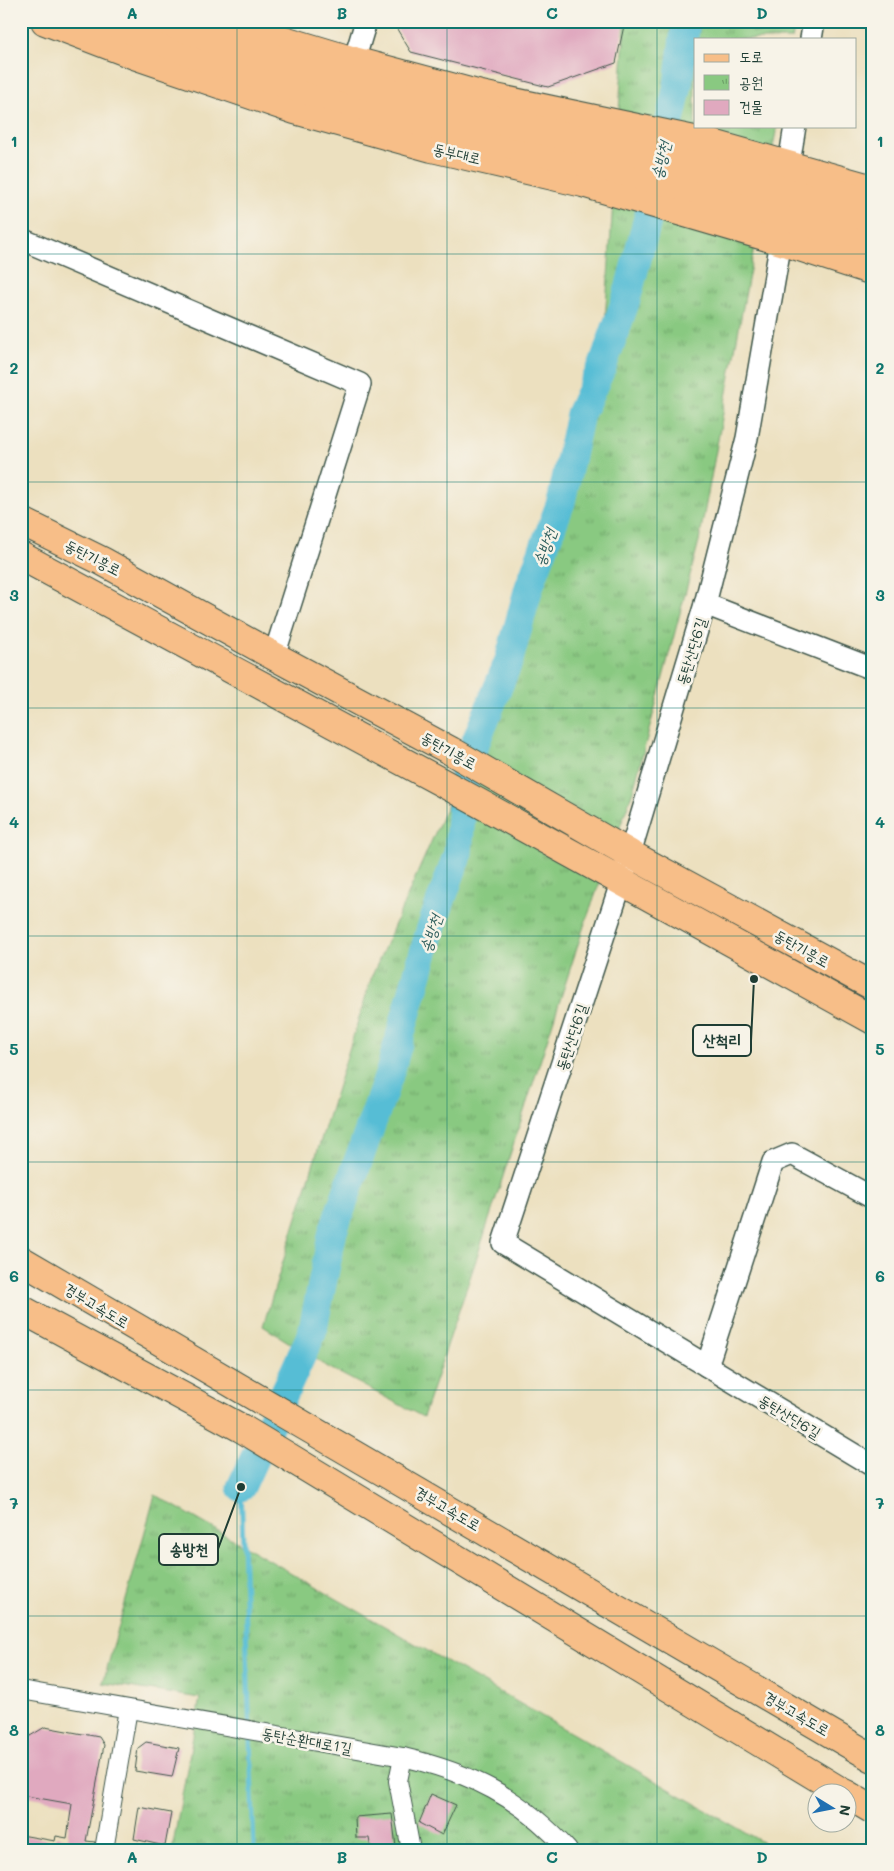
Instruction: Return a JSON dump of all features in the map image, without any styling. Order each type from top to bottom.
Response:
[{"type":"main road","name":"동부대로","points":[[45,21],[134,55],[294,110],[432,148],[583,183],[641,164]]},
{"type":"main road","name":"동부대로","points":[[106,21],[211,60],[304,90],[430,125],[814,198],[873,219]]},
{"type":"main road","name":"동부대로","points":[[165,21],[223,43],[436,106],[641,164],[707,178],[873,242]]},
{"type":"main road","name":"동부대로","points":[[221,21],[354,61],[481,95],[641,164]]},
{"type":"main road","name":"동부대로","points":[[707,178],[789,164],[873,191]]},
{"type":"main road","points":[[707,178],[741,166],[861,200],[873,191]]},
{"type":"main road","name":"동부대로","points":[[707,178],[781,241],[873,271]]},
{"type":"main road","name":"동탄기흥로","points":[[21,521],[102,561],[450,751],[630,854],[873,986]]},
{"type":"main road","name":"동탄기흥로","points":[[21,556],[441,782],[873,1020]]},
{"type":"main road","name":"경부고속도로","points":[[21,1260],[254,1398],[402,1481],[873,1758]]},
{"type":"main road","points":[[21,1308],[241,1428],[829,1784]]},
{"type":"main road","points":[[856,1800],[873,1810]]},
{"type":"street","points":[[354,61],[366,21]]},
{"type":"street","points":[[811,38],[814,21]]},
{"type":"street","points":[[789,164],[795,128]]},
{"type":"street","points":[[21,239],[360,384],[274,656]]},
{"type":"street","name":"동탄산단6길","points":[[781,241],[747,438],[705,604],[622,883],[503,1243],[873,1466]]},
{"type":"street","name":"동탄산단6길","points":[[705,604],[873,669]]},
{"type":"street","points":[[707,1366],[773,1162],[792,1154],[873,1198]]},
{"type":"street","name":"동탄순환대로1길","points":[[21,1690],[403,1757],[432,1764],[465,1775],[491,1788],[535,1817],[568,1850]]},
{"type":"street","points":[[104,1850],[128,1709]]},
{"type":"street","points":[[403,1757],[398,1781],[411,1850]]},
{"type":"green space","points":[[625,21],[796,21],[792,38],[694,38],[694,128],[777,128],[699,541],[633,791],[584,926],[423,1417],[328,1367],[263,1326],[372,976],[476,740],[602,367]]},
{"type":"green space","points":[[155,1495],[776,1850],[172,1850],[200,1698],[103,1683]]},
{"type":"building","points":[[392,21],[625,21],[616,63],[548,87],[411,52]]},
{"type":"building","points":[[45,1727],[99,1737],[104,1745],[86,1841],[95,1842],[94,1850],[21,1850],[21,1835],[55,1841],[56,1836],[67,1838],[72,1804],[21,1795],[21,1762],[25,1739]]},
{"type":"building","points":[[146,1742],[179,1748],[172,1777],[135,1771],[138,1748]]},
{"type":"building","points":[[431,1794],[456,1805],[442,1835],[419,1823]]},
{"type":"building","points":[[139,1807],[171,1813],[165,1846],[134,1839]]},
{"type":"building","points":[[392,1814],[396,1847],[371,1849],[369,1838],[356,1838],[355,1817]]},
{"type":"waterway","name":"송방천","points":[[241,1487],[312,1333],[333,1231],[389,1075],[430,931],[458,853],[465,768],[509,660],[529,587],[561,502],[580,414],[602,367],[626,300],[649,214],[678,85],[686,21]]},
{"type":"waterway","name":"송방천","points":[[241,1487],[254,1850]]},
{"type":"place","name":"산척리","points":[[754,979]]},
{"type":"place","name":"송방천","points":[[241,1487]]}]
